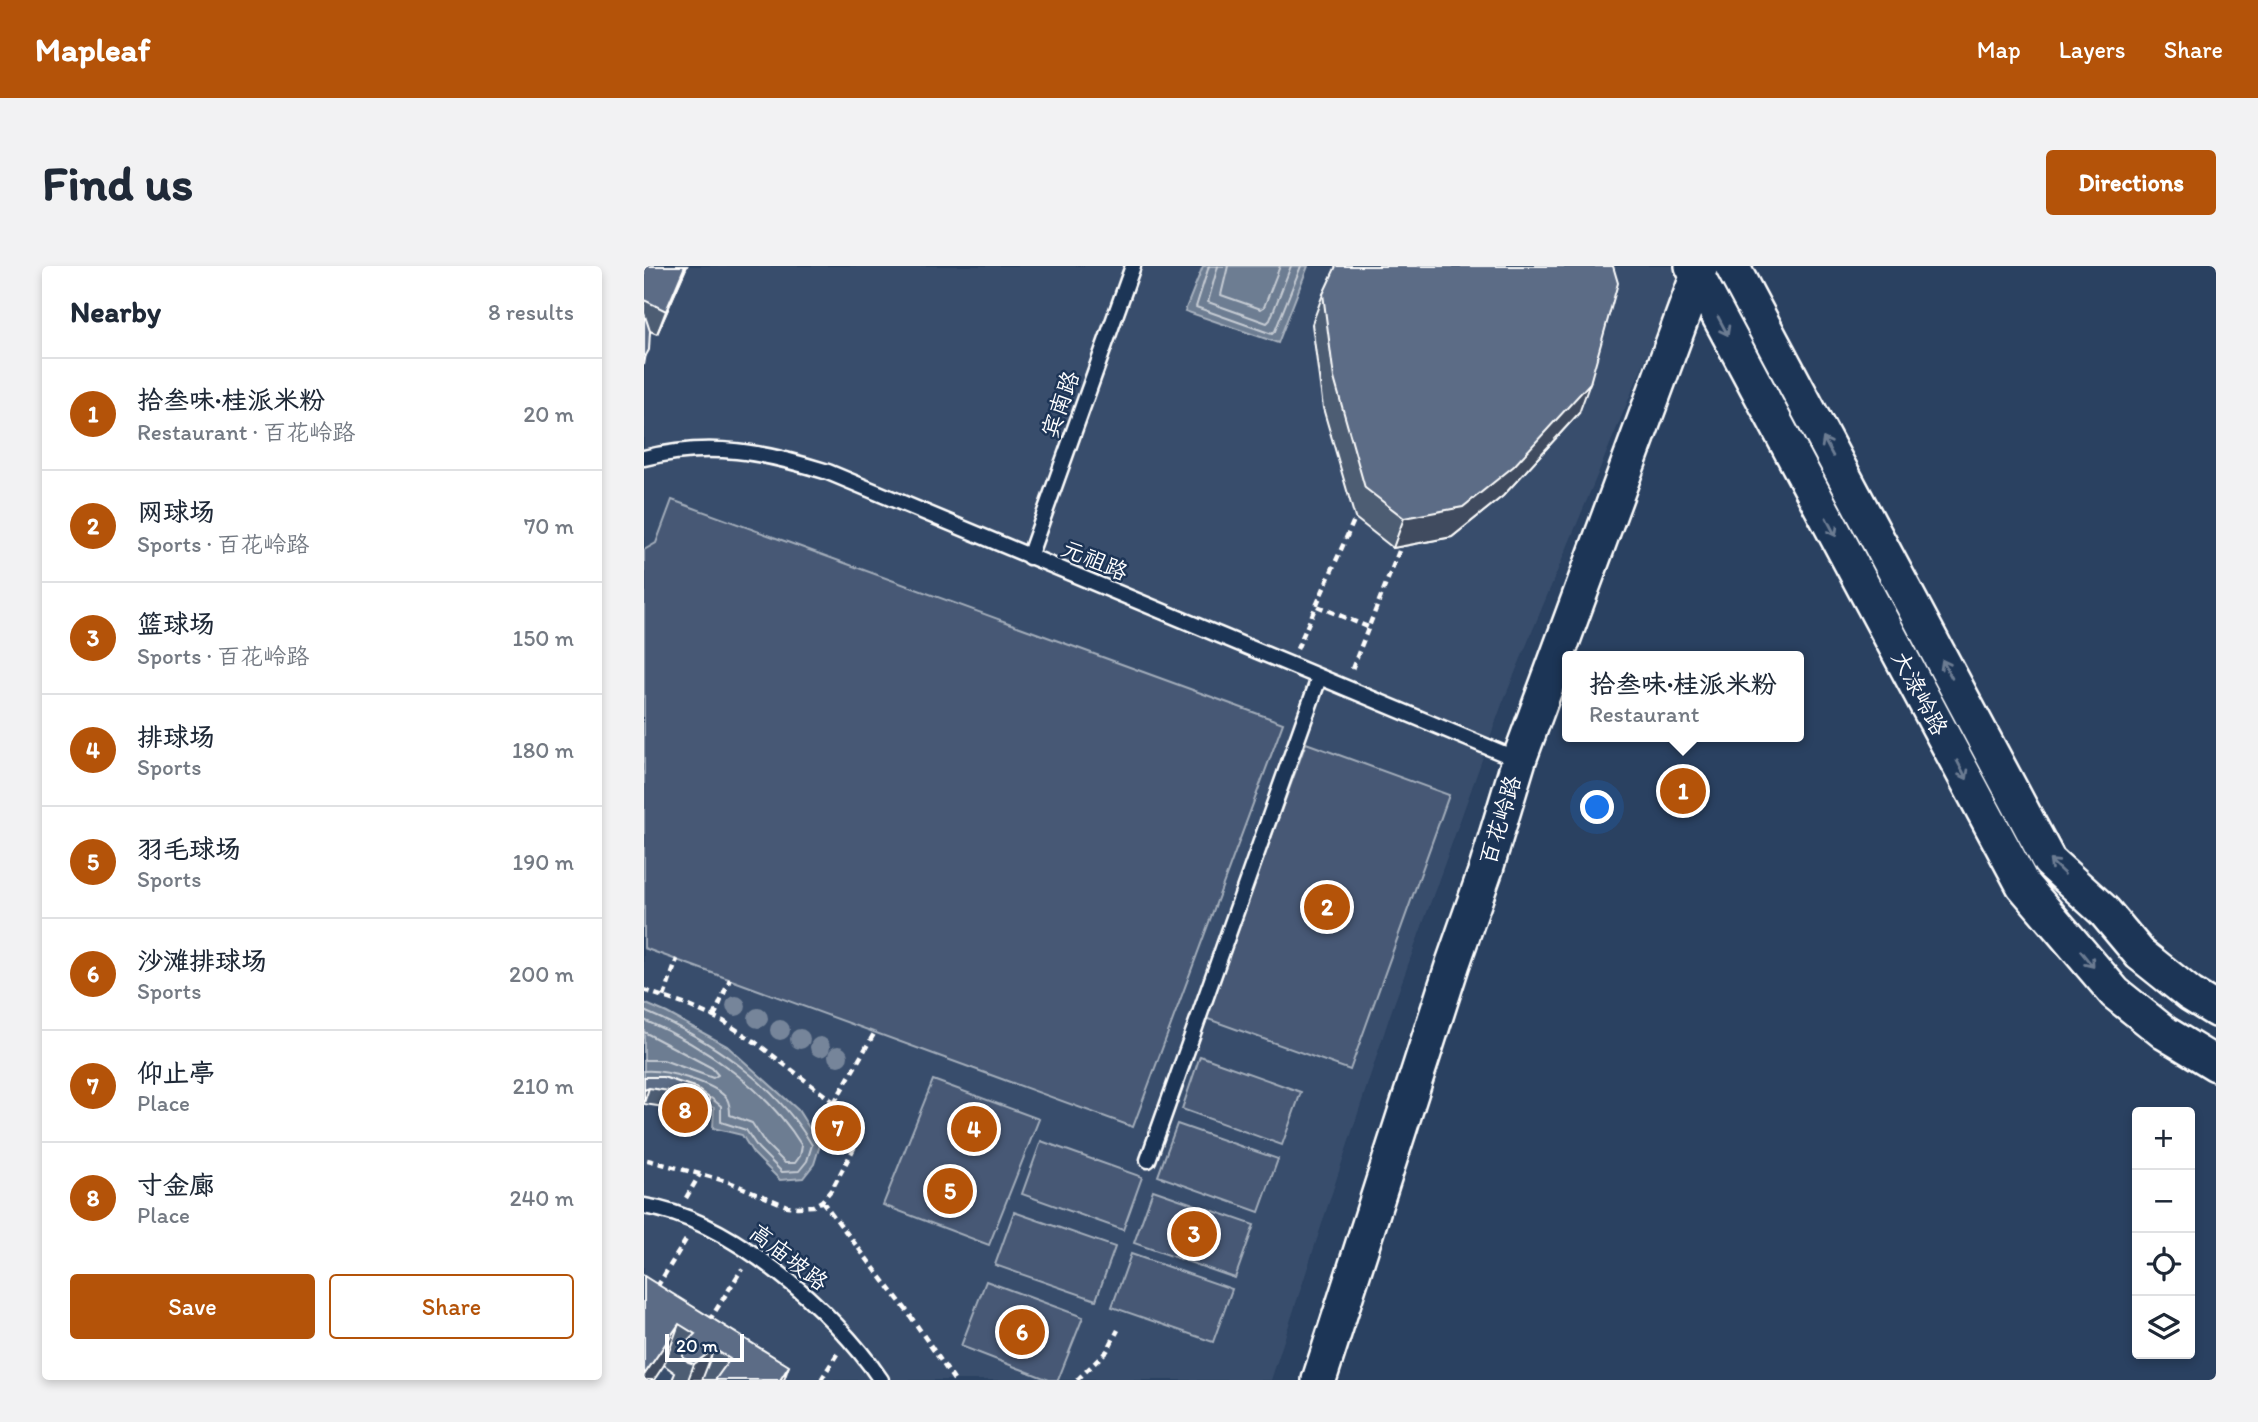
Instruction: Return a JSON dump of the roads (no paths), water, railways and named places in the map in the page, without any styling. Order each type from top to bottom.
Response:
[{"type":"street","name":"大渌岭路","points":[[1732,266],[2049,861],[2104,911],[2140,954],[2189,994],[2216,1010]]},
{"type":"street","name":"大渌岭路","points":[[1696,270],[2023,886],[2115,993],[2165,1033],[2216,1064]]},
{"type":"street","name":"百花岭路","points":[[1319,1380],[1519,760],[1696,270]]},
{"type":"lane","name":"宾南路","points":[[1029,557],[1133,266]]},
{"type":"lane","name":"元祖路","points":[[644,458],[703,448],[744,451],[782,457],[828,472],[1519,760]]},
{"type":"lane","points":[[1148,1160],[1319,678]]},
{"type":"lane","name":"高庙坡路","points":[[644,1206],[710,1228],[751,1254],[802,1293],[847,1337],[881,1380]]},
{"type":"water","points":[[1203,266],[1308,266],[1278,343],[1185,311]]},
{"type":"water","points":[[644,1003],[727,1046],[798,1110],[820,1145],[814,1164],[803,1178],[780,1180],[753,1153],[742,1135],[713,1128],[714,1108],[693,1097],[644,1087]]},
{"type":"place","name":"拾叁味·桂派米粉","points":[[1683,791]]},
{"type":"place","name":"网球场","points":[[1327,907]]},
{"type":"place","name":"寸金廊","points":[[685,1110]]},
{"type":"place","name":"仰止亭","points":[[838,1128]]},
{"type":"place","name":"排球场","points":[[974,1129]]},
{"type":"place","name":"羽毛球场","points":[[950,1191]]},
{"type":"place","name":"篮球场","points":[[1194,1234]]},
{"type":"place","name":"沙滩排球场","points":[[1022,1332]]}]
